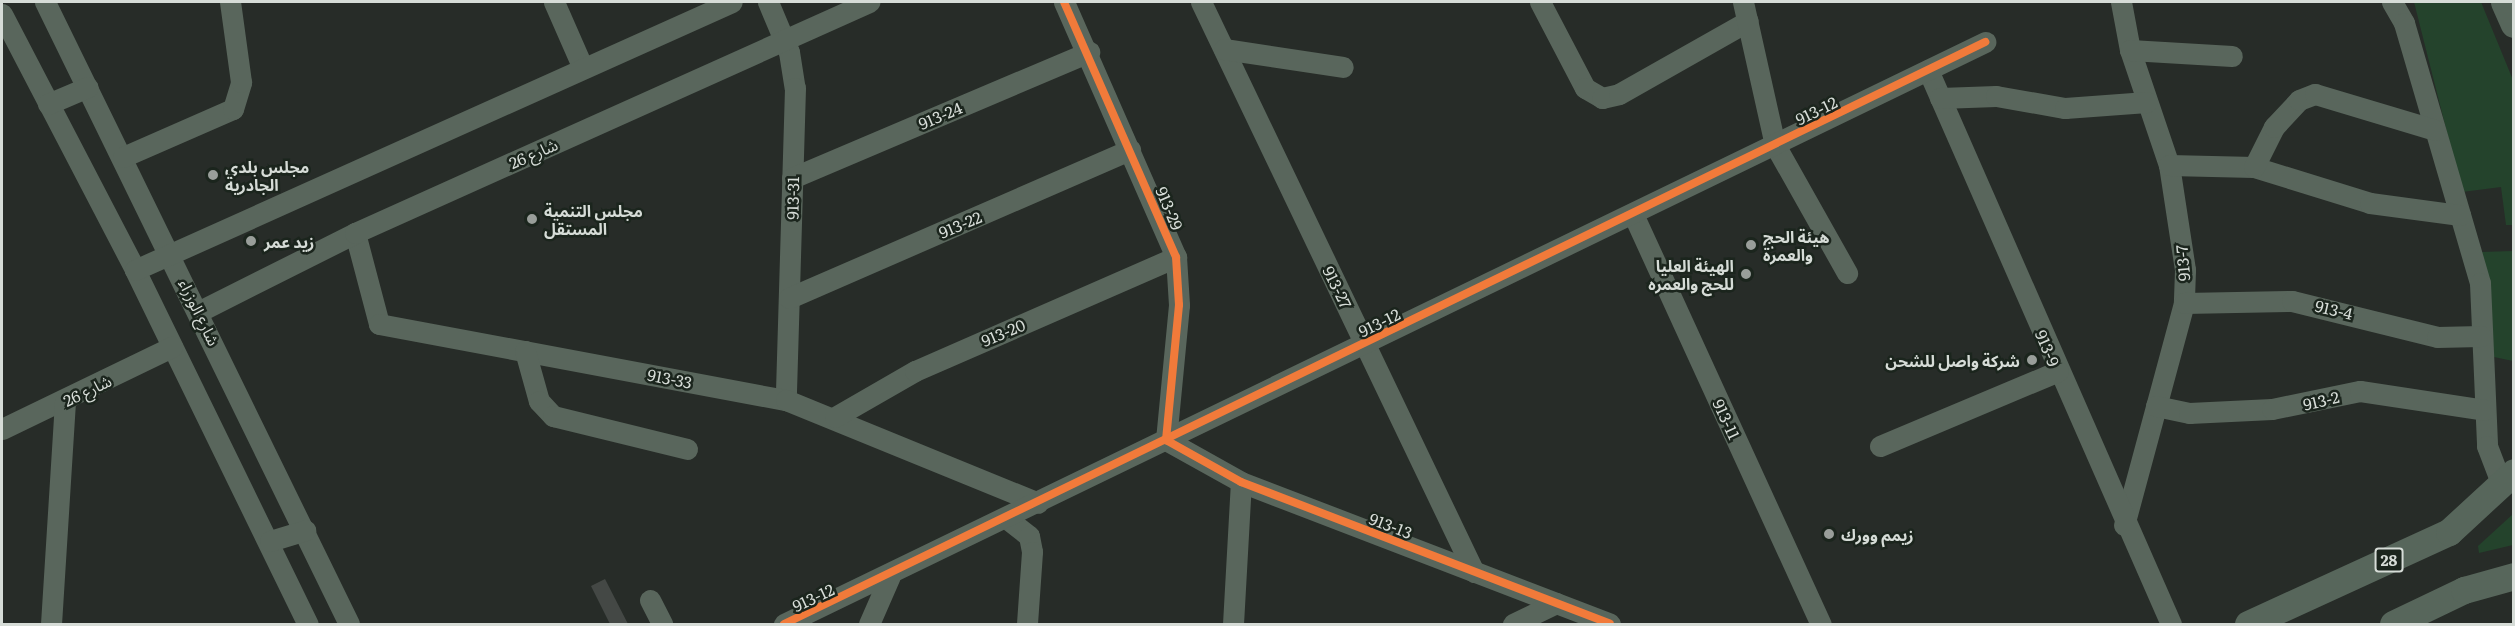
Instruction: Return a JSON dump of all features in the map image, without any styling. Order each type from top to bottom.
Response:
[{"type":"main road","points":[[2504,2],[2514,24]]},
{"type":"main road","name":"28","points":[[2248,624],[2449,532],[2508,479]]},
{"type":"main road","points":[[2393,624],[2464,590],[2514,576]]},
{"type":"street","name":"شارع الوزراء","points":[[45,2],[173,255],[349,624]]},
{"type":"street","points":[[123,157],[233,109],[241,82],[230,2]]},
{"type":"street","points":[[554,2],[583,68]]},
{"type":"street","points":[[135,270],[173,255],[732,2]]},
{"type":"street","name":"913-31","points":[[768,2],[784,40],[795,88],[786,400]]},
{"type":"street","name":"شارع 26","points":[[200,311],[354,233],[869,2]]},
{"type":"street","name":"913-29","points":[[1064,2],[1089,52],[1176,257],[1179,305],[1166,440]]},
{"type":"street","name":"913-27","points":[[1201,2],[1474,572]]},
{"type":"street","points":[[1540,2],[1585,88],[1602,98],[1619,94],[1745,11],[1775,145],[1847,273]]},
{"type":"street","name":"913-7","points":[[2121,2],[2130,50],[2169,165],[2185,270],[2184,303],[2124,525]]},
{"type":"street","points":[[2392,2],[2404,23],[2480,284],[2487,446],[2508,479]]},
{"type":"street","points":[[2,14],[135,270],[270,541],[308,624]]},
{"type":"street","name":"913-12","points":[[784,624],[890,576],[1986,42]]},
{"type":"street","points":[[1224,49],[1343,67]]},
{"type":"street","points":[[2130,50],[2232,56]]},
{"type":"street","name":"913-24","points":[[792,178],[1089,52]]},
{"type":"street","name":"913-9","points":[[1928,70],[2124,525],[2171,624]]},
{"type":"street","points":[[48,104],[88,87]]},
{"type":"street","points":[[2254,167],[2274,127],[2299,100],[2315,94],[2436,129]]},
{"type":"street","points":[[1940,98],[1996,96],[2065,108],[2146,102]]},
{"type":"street","name":"913-22","points":[[789,298],[1130,150]]},
{"type":"street","points":[[2169,165],[2254,167],[2370,203],[2460,215]]},
{"type":"street","name":"913-11","points":[[1633,214],[1821,624]]},
{"type":"street","name":"913-33","points":[[354,233],[379,324],[786,400],[835,417],[1038,503]]},
{"type":"street","name":"913-20","points":[[835,417],[915,370],[1176,257]]},
{"type":"street","name":"913-4","points":[[2184,303],[2292,301],[2437,337],[2481,336]]},
{"type":"street","name":"شارع 26","points":[[2,429],[65,401],[172,347]]},
{"type":"street","points":[[525,351],[539,401],[553,416],[687,448]]},
{"type":"street","points":[[1880,446],[2058,370]]},
{"type":"street","name":"913-2","points":[[2157,406],[2189,413],[2272,409],[2360,391],[2485,410]]},
{"type":"street","points":[[51,624],[65,401]]},
{"type":"street","name":"913-13","points":[[1166,440],[1241,482],[1610,624]]},
{"type":"street","points":[[1233,624],[1241,482]]},
{"type":"street","points":[[1006,518],[1019,526],[1030,544],[1027,624]]},
{"type":"street","points":[[270,541],[305,530]]},
{"type":"street","points":[[869,624],[890,576]]},
{"type":"street","points":[[650,600],[662,624]]},
{"type":"street","points":[[1513,624],[1556,603]]},
{"type":"green space","points":[[2414,2],[2481,2],[2513,80],[2513,225],[2506,225],[2501,187],[2462,192]]},
{"type":"green space","points":[[2513,251],[2513,361],[2494,357],[2481,252]]},
{"type":"green space","points":[[2513,514],[2513,545],[2479,553],[2478,546]]},
{"type":"building","points":[[605,579],[628,624],[610,624],[591,586]]},
{"type":"cycle path","points":[[1064,2],[1176,257],[1179,305],[1166,440],[1241,482],[1610,624]]},
{"type":"cycle path","points":[[784,624],[1985,42]]},
{"type":"place","name":"مجلس بلدي الجادرية","points":[[213,175]]},
{"type":"place","name":"مجلس التنمية المستقل","points":[[532,219]]},
{"type":"place","name":"زيد عمر","points":[[251,241]]},
{"type":"place","name":"هيئة الحج والعمرة","points":[[1751,245]]},
{"type":"place","name":"الهيئة العليا للحج والعمره","points":[[1746,274]]},
{"type":"place","name":"شركة واصل للشحن","points":[[2032,360]]},
{"type":"place","name":"زيمم وورك","points":[[1829,534]]}]
